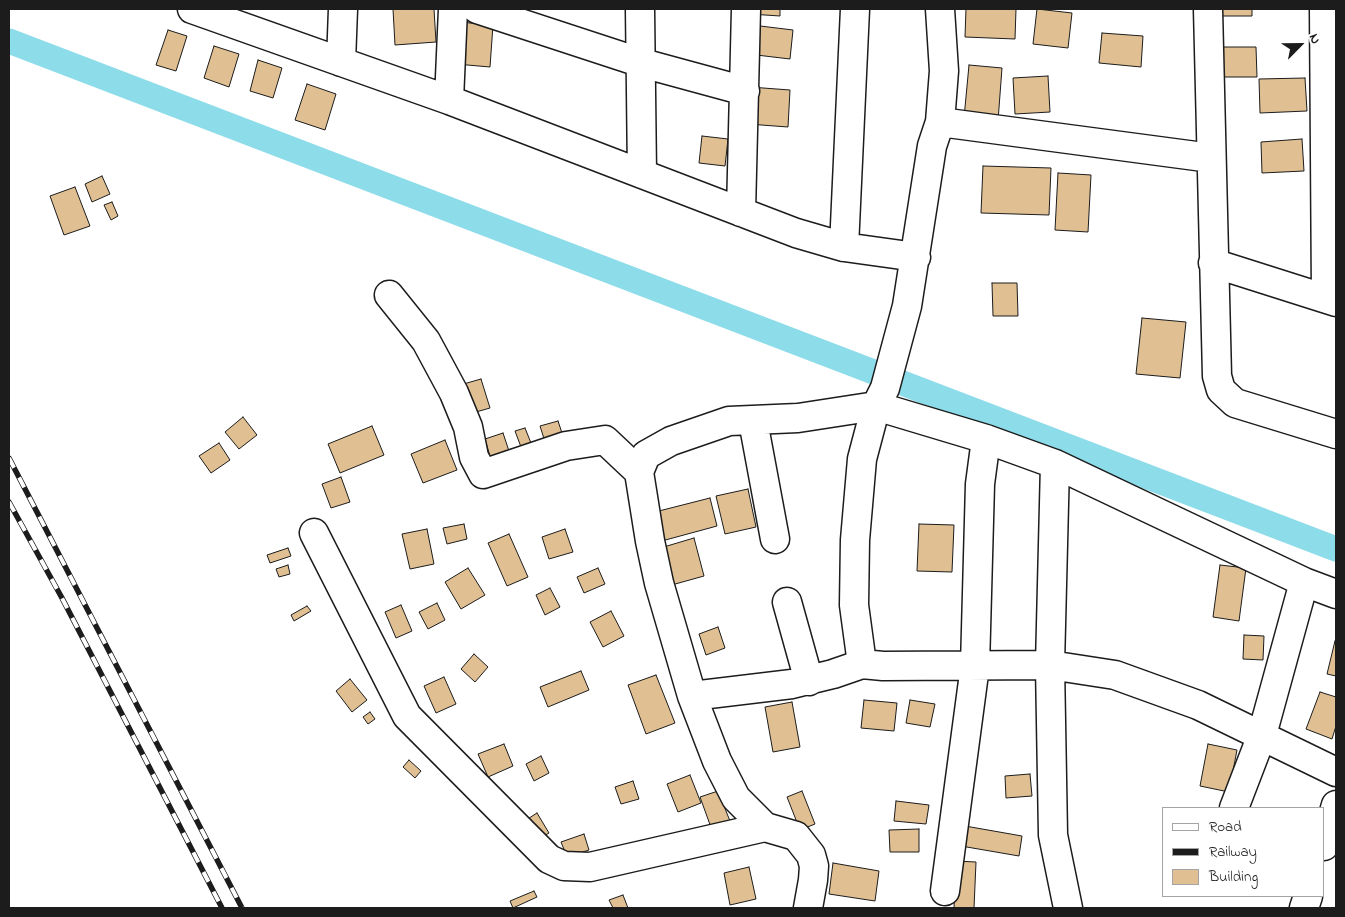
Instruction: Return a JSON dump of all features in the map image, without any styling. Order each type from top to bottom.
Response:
[{"type":"street","points":[[192,9],[242,18],[341,62],[449,100],[796,233],[844,247],[916,257]]},
{"type":"street","points":[[341,62],[343,9]]},
{"type":"street","points":[[449,100],[453,9]]},
{"type":"street","points":[[477,9],[542,20],[642,63],[745,91]]},
{"type":"street","points":[[640,9],[642,174]]},
{"type":"street","points":[[741,212],[746,9]]},
{"type":"street","points":[[844,247],[855,9]]},
{"type":"street","points":[[862,664],[854,605],[855,540],[862,458],[902,329],[916,257],[932,146],[940,122],[944,71],[940,9]]},
{"type":"street","points":[[1208,9],[1213,263],[1217,376],[1221,390],[1235,403],[1336,434]]},
{"type":"street","points":[[1213,263],[1331,300],[1324,9]]},
{"type":"street","points":[[940,122],[1211,158]]},
{"type":"street","points":[[389,295],[426,341],[454,393],[468,427],[474,457],[483,474],[566,446],[605,440],[639,472]]},
{"type":"street","points":[[765,827],[736,798],[717,760],[692,696],[659,583],[639,472],[646,455],[671,441],[716,424],[730,421],[798,418],[881,397],[1055,464],[1304,582],[1336,594]]},
{"type":"street","points":[[753,421],[775,539]]},
{"type":"street","points":[[946,891],[975,666],[980,484],[986,439]]},
{"type":"street","points":[[1055,464],[1050,665],[1053,835],[1068,908]]},
{"type":"street","points":[[314,533],[407,716],[549,859],[564,866],[590,866],[765,827],[796,836],[810,856],[813,880],[808,908]]},
{"type":"street","points":[[1234,807],[1262,735],[1304,582]]},
{"type":"street","points":[[786,602],[809,681]]},
{"type":"street","points":[[692,696],[809,681],[862,664],[1050,665],[1123,678],[1198,705],[1336,772]]},
{"type":"street","points":[[1325,843],[1336,805]]},
{"type":"building","points":[[393,9],[434,9],[436,42],[395,45]]},
{"type":"building","points":[[751,9],[780,9],[780,16],[750,14]]},
{"type":"building","points":[[966,9],[1016,9],[1015,39],[965,37]]},
{"type":"building","points":[[1037,9],[1072,13],[1068,48],[1033,44]]},
{"type":"building","points":[[1213,9],[1252,9],[1252,16],[1213,16]]},
{"type":"building","points":[[459,22],[493,25],[490,67],[456,64]]},
{"type":"building","points":[[752,25],[793,30],[790,59],[748,54]]},
{"type":"building","points":[[168,30],[187,36],[176,71],[156,65]]},
{"type":"building","points":[[1102,33],[1143,36],[1141,67],[1099,63]]},
{"type":"building","points":[[214,46],[239,54],[229,87],[204,78]]},
{"type":"building","points":[[1214,47],[1256,47],[1257,77],[1214,77]]},
{"type":"building","points":[[258,60],[282,68],[273,98],[250,91]]},
{"type":"building","points":[[969,65],[1002,68],[998,121],[964,118]]},
{"type":"building","points":[[1048,76],[1050,112],[1015,114],[1013,78]]},
{"type":"building","points":[[1305,78],[1307,111],[1260,113],[1259,79]]},
{"type":"building","points":[[307,84],[336,94],[325,130],[295,120]]},
{"type":"building","points":[[750,87],[790,90],[788,127],[748,124]]},
{"type":"building","points":[[702,136],[728,139],[725,166],[699,163]]},
{"type":"building","points":[[1302,139],[1304,171],[1262,173],[1261,142]]},
{"type":"building","points":[[983,166],[1051,168],[1049,215],[981,213]]},
{"type":"building","points":[[1058,173],[1091,175],[1088,232],[1055,230]]},
{"type":"building","points":[[102,176],[110,194],[92,202],[85,184]]},
{"type":"building","points":[[75,187],[90,226],[64,235],[50,196]]},
{"type":"building","points":[[112,202],[118,216],[111,220],[104,205]]},
{"type":"building","points":[[992,283],[1017,283],[1018,316],[993,316]]},
{"type":"building","points":[[1142,318],[1186,322],[1180,378],[1136,374]]},
{"type":"building","points":[[481,379],[490,408],[469,414],[460,385]]},
{"type":"building","points":[[243,417],[257,435],[239,449],[225,432]]},
{"type":"building","points":[[558,421],[564,439],[546,445],[540,426]]},
{"type":"building","points":[[372,426],[384,455],[340,473],[328,444]]},
{"type":"building","points":[[525,428],[531,443],[521,447],[515,431]]},
{"type":"building","points":[[503,433],[510,454],[491,460],[485,439]]},
{"type":"building","points":[[445,440],[457,470],[423,483],[411,454]]},
{"type":"building","points":[[219,443],[230,460],[211,473],[199,456]]},
{"type":"building","points":[[341,477],[350,502],[331,508],[322,484]]},
{"type":"building","points":[[748,489],[756,527],[725,534],[716,496]]},
{"type":"building","points":[[710,498],[717,526],[658,542],[651,513]]},
{"type":"building","points":[[464,524],[467,539],[447,544],[443,528]]},
{"type":"building","points":[[919,524],[954,525],[952,572],[917,571]]},
{"type":"building","points":[[427,529],[434,564],[410,569],[402,534]]},
{"type":"building","points":[[565,529],[573,552],[549,559],[542,537]]},
{"type":"building","points":[[509,534],[528,577],[507,586],[488,543]]},
{"type":"building","points":[[694,538],[704,576],[668,586],[657,549]]},
{"type":"building","points":[[288,548],[291,556],[270,563],[267,555]]},
{"type":"building","points":[[288,565],[290,574],[279,577],[276,569]]},
{"type":"building","points":[[1220,565],[1246,568],[1239,621],[1213,617]]},
{"type":"building","points":[[468,568],[485,595],[461,609],[445,582]]},
{"type":"building","points":[[598,568],[605,584],[584,593],[577,577]]},
{"type":"building","points":[[550,588],[560,607],[545,615],[536,595]]},
{"type":"building","points":[[437,603],[445,620],[428,629],[419,612]]},
{"type":"building","points":[[401,605],[412,631],[396,638],[385,612]]},
{"type":"building","points":[[307,606],[311,611],[294,621],[291,615]]},
{"type":"building","points":[[611,611],[624,636],[603,647],[590,622]]},
{"type":"building","points":[[718,627],[725,648],[706,655],[699,634]]},
{"type":"building","points":[[1244,635],[1264,636],[1263,660],[1243,659]]},
{"type":"building","points":[[1336,641],[1336,676],[1327,674]]},
{"type":"building","points":[[474,654],[488,667],[475,682],[461,669]]},
{"type":"building","points":[[581,671],[589,690],[548,707],[540,687]]},
{"type":"building","points":[[656,675],[675,723],[646,734],[628,685]]},
{"type":"building","points":[[444,677],[456,704],[436,713],[424,686]]},
{"type":"building","points":[[350,679],[367,700],[352,712],[336,691]]},
{"type":"building","points":[[1320,692],[1336,697],[1336,726],[1332,739],[1306,729]]},
{"type":"building","points":[[864,700],[897,703],[894,731],[861,728]]},
{"type":"building","points":[[910,700],[935,704],[930,727],[906,723]]},
{"type":"building","points":[[792,702],[800,747],[773,752],[765,707]]},
{"type":"building","points":[[370,712],[375,719],[368,724],[363,717]]},
{"type":"building","points":[[504,744],[513,766],[488,777],[478,754]]},
{"type":"building","points":[[1208,744],[1237,750],[1229,792],[1200,786]]},
{"type":"building","points":[[541,756],[549,773],[534,781],[526,764]]},
{"type":"building","points":[[409,760],[421,771],[415,778],[403,767]]},
{"type":"building","points":[[1030,774],[1032,796],[1006,798],[1005,776]]},
{"type":"building","points":[[690,775],[701,803],[678,812],[667,784]]},
{"type":"building","points":[[633,781],[639,799],[621,804],[615,787]]},
{"type":"building","points":[[718,791],[732,826],[713,833],[700,797]]},
{"type":"building","points":[[802,791],[815,824],[800,830],[787,797]]},
{"type":"building","points":[[896,801],[929,805],[926,824],[894,821]]},
{"type":"building","points":[[537,813],[549,833],[535,841],[523,822]]},
{"type":"building","points":[[965,826],[1022,836],[1019,856],[961,846]]},
{"type":"building","points":[[919,829],[919,852],[890,852],[889,830]]},
{"type":"building","points":[[584,834],[589,850],[567,857],[561,842]]},
{"type":"building","points":[[956,861],[976,862],[974,908],[954,908]]},
{"type":"building","points":[[833,863],[879,871],[875,901],[829,894]]},
{"type":"building","points":[[749,867],[756,899],[730,905],[724,873]]},
{"type":"building","points":[[534,891],[537,897],[513,908],[510,901]]},
{"type":"building","points":[[623,895],[628,908],[613,908],[609,900]]},
{"type":"waterway","points":[[9,41],[1336,549]]},
{"type":"railway","points":[[9,458],[242,908]]},
{"type":"railway","points":[[9,502],[62,598],[222,908]]}]
